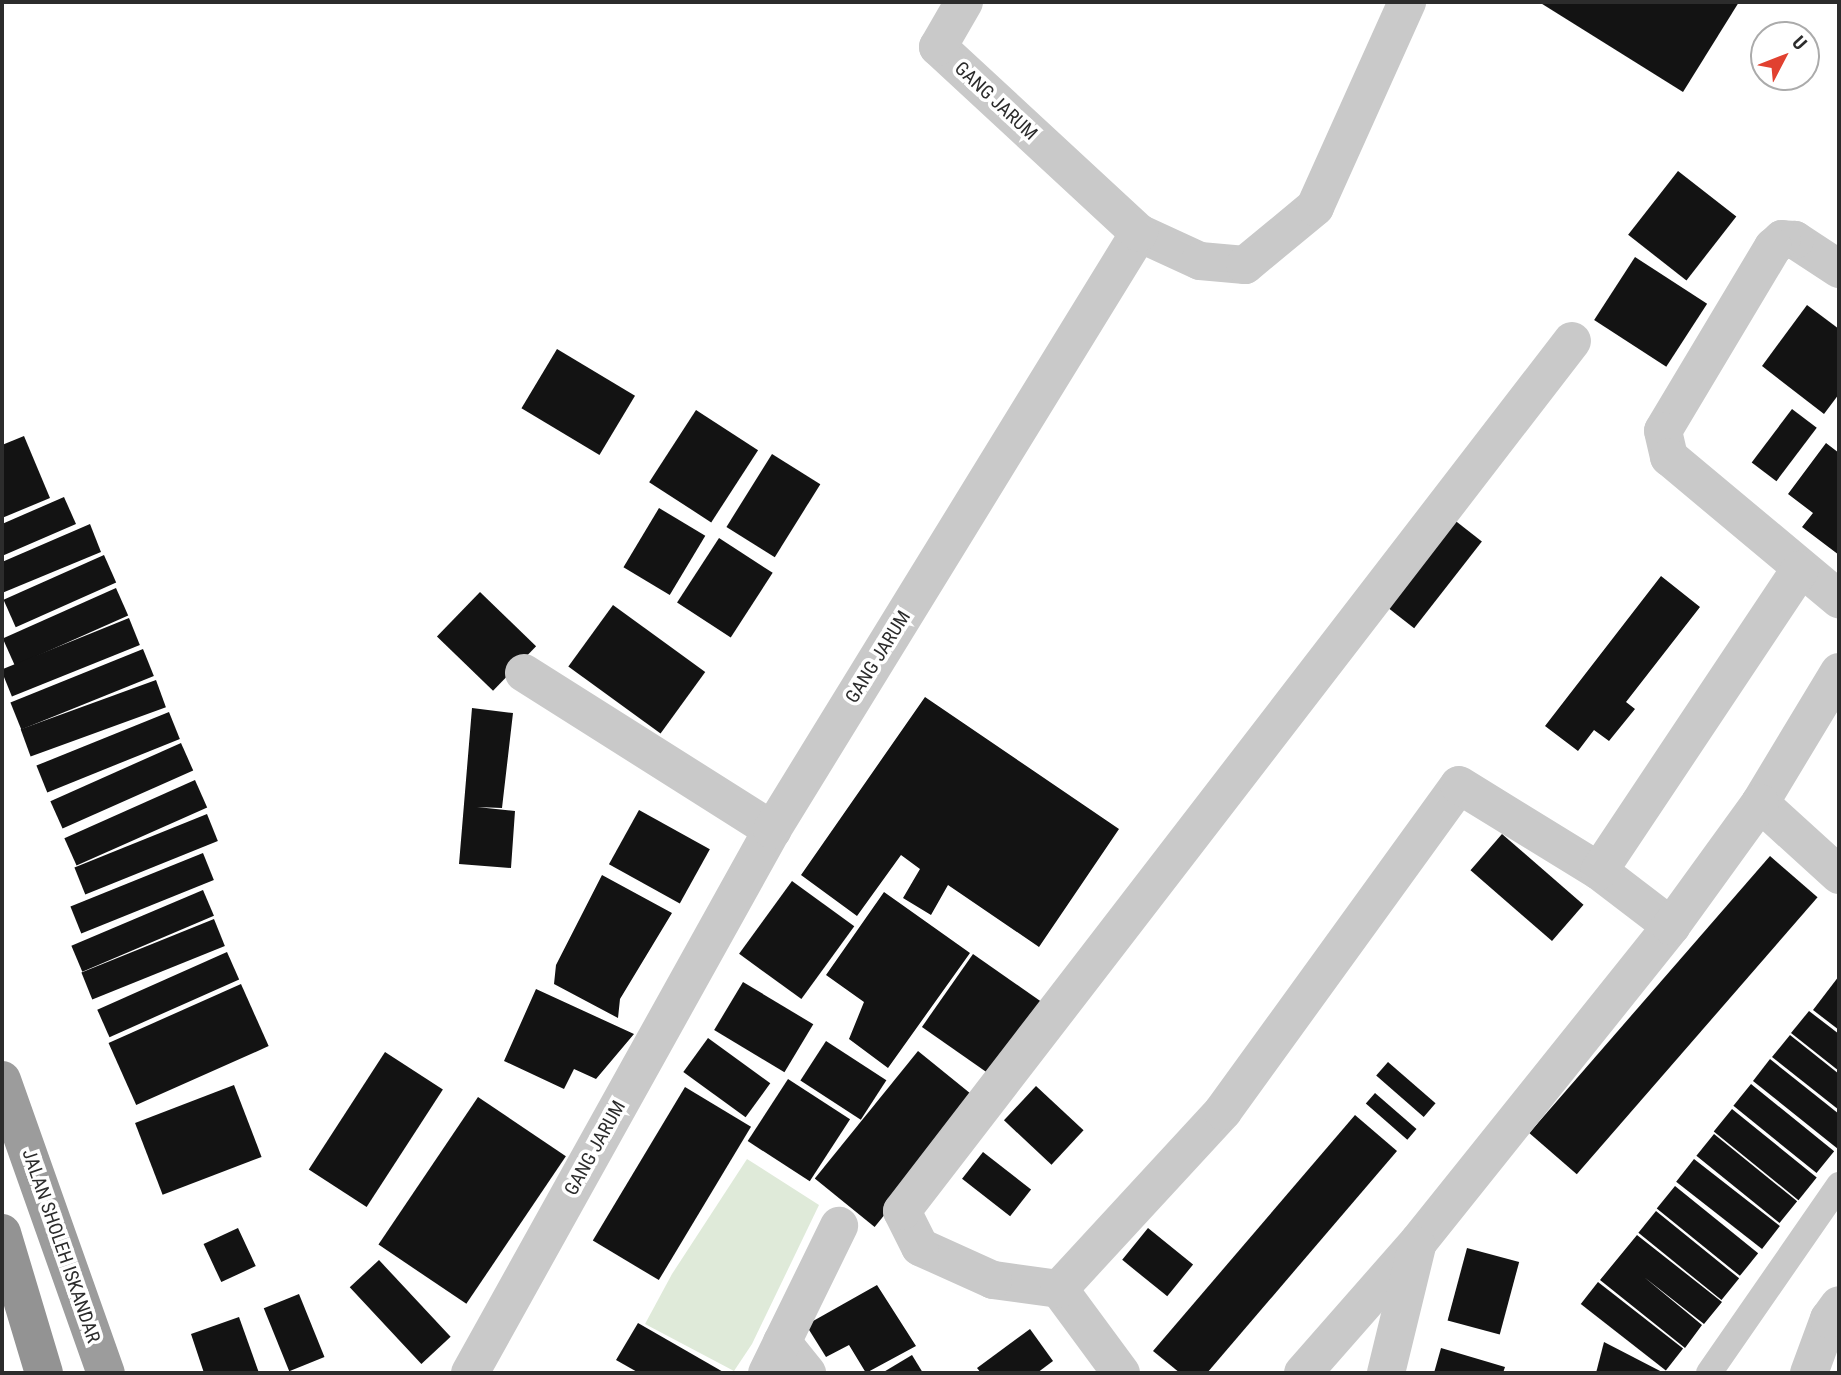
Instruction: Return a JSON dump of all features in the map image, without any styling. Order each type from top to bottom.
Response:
[{"type":"highway","name":"JALAN SHOLEH ISKANDAR","points":[[2,1080],[106,1373]]},
{"type":"highway","points":[[2,1233],[44,1373]]},
{"type":"street","name":"GANG JARUM","points":[[473,1372],[772,830],[1139,233],[938,47],[964,2]]},
{"type":"street","points":[[1139,233],[1200,261],[1245,265],[1315,206],[1407,2]]},
{"type":"street","points":[[1839,269],[1795,240],[1782,239],[1773,247],[1663,430],[1669,457],[1800,570],[1839,599]]},
{"type":"street","points":[[1121,1373],[1059,1289],[993,1280],[920,1247],[902,1211],[1572,341]]},
{"type":"street","points":[[1599,871],[1800,570]]},
{"type":"street","points":[[1303,1373],[1419,1241],[1671,926],[1760,803],[1839,672]]},
{"type":"street","points":[[524,673],[772,830]]},
{"type":"street","points":[[1059,1289],[1223,1111],[1459,785],[1599,871],[1671,926]]},
{"type":"street","points":[[1760,803],[1839,875]]},
{"type":"street","points":[[807,1373],[775,1358],[839,1226]]},
{"type":"street","points":[[1386,1373],[1419,1241]]},
{"type":"street","points":[[1809,1373],[1829,1319],[1839,1305]]},
{"type":"lane","points":[[1709,1373],[1839,1185]]},
{"type":"green space","points":[[747,1159],[819,1205],[752,1344],[734,1371],[645,1324],[672,1274]]},
{"type":"building","points":[[1539,2],[1739,2],[1683,92]]},
{"type":"building","points":[[1678,171],[1736,217],[1686,280],[1628,235]]},
{"type":"building","points":[[1635,257],[1707,304],[1666,367],[1594,320]]},
{"type":"building","points":[[1807,305],[1839,329],[1839,394],[1824,414],[1762,366]]},
{"type":"building","points":[[557,349],[635,396],[599,455],[521,408]]},
{"type":"building","points":[[1792,409],[1817,428],[1776,481],[1752,463]]},
{"type":"building","points":[[696,410],[758,450],[711,522],[649,482]]},
{"type":"building","points":[[24,436],[50,498],[2,518],[2,445]]},
{"type":"building","points":[[1826,443],[1839,453],[1839,555],[1802,527],[1813,513],[1788,494]]},
{"type":"building","points":[[772,454],[820,484],[775,557],[726,527]]},
{"type":"building","points":[[64,497],[76,524],[2,556],[2,524]]},
{"type":"building","points":[[659,508],[705,536],[670,595],[623,567]]},
{"type":"building","points":[[1448,515],[1482,541],[1414,628],[1380,602]]},
{"type":"building","points":[[90,524],[101,552],[2,593],[2,562]]},
{"type":"building","points":[[719,538],[773,573],[731,637],[677,603]]},
{"type":"building","points":[[104,555],[116,582],[16,627],[4,600]]},
{"type":"building","points":[[1661,576],[1700,607],[1626,702],[1635,709],[1609,741],[1594,730],[1578,751],[1545,726]]},
{"type":"building","points":[[116,588],[128,615],[15,666],[3,638]]},
{"type":"building","points":[[480,592],[536,646],[493,691],[437,637]]},
{"type":"building","points":[[613,605],[705,672],[661,733],[568,666]]},
{"type":"building","points":[[129,618],[140,645],[12,697],[2,669]]},
{"type":"building","points":[[143,649],[154,676],[21,729],[10,703]]},
{"type":"building","points":[[156,680],[166,707],[31,757],[21,729]]},
{"type":"building","points":[[925,697],[1119,829],[1039,947],[948,885],[931,915],[903,898],[920,869],[901,855],[857,916],[801,875]]},
{"type":"building","points":[[472,708],[513,713],[502,808],[477,807],[515,811],[511,868],[459,864]]},
{"type":"building","points":[[169,712],[180,739],[47,792],[36,766]]},
{"type":"building","points":[[181,743],[193,770],[63,829],[50,801]]},
{"type":"building","points":[[195,780],[207,807],[77,866],[64,838]]},
{"type":"building","points":[[639,810],[710,849],[680,903],[609,864]]},
{"type":"building","points":[[207,814],[218,841],[85,894],[74,868]]},
{"type":"building","points":[[1502,834],[1584,905],[1552,941],[1471,870]]},
{"type":"building","points":[[203,853],[214,880],[81,933],[70,907]]},
{"type":"building","points":[[1770,856],[1818,897],[1577,1174],[1529,1133]]},
{"type":"building","points":[[602,875],[672,913],[620,999],[618,1018],[554,984],[556,965]]},
{"type":"building","points":[[792,881],[854,926],[801,999],[739,954]]},
{"type":"building","points":[[203,890],[214,916],[82,972],[71,946]]},
{"type":"building","points":[[884,892],[970,953],[888,1068],[849,1039],[864,1002],[826,975]]},
{"type":"building","points":[[214,919],[225,946],[92,999],[81,973]]},
{"type":"building","points":[[227,952],[239,979],[109,1037],[97,1010]]},
{"type":"building","points":[[973,954],[1049,1007],[998,1080],[922,1027]]},
{"type":"building","points":[[1839,976],[1839,1030],[1813,1010]]},
{"type":"building","points":[[743,982],[813,1024],[784,1072],[714,1030]]},
{"type":"building","points":[[241,984],[269,1046],[136,1105],[109,1043]]},
{"type":"building","points":[[536,989],[634,1034],[596,1079],[574,1069],[564,1089],[504,1061]]},
{"type":"building","points":[[1809,1011],[1839,1034],[1839,1071],[1791,1033]]},
{"type":"building","points":[[1790,1035],[1839,1074],[1839,1110],[1772,1057]]},
{"type":"building","points":[[708,1038],[770,1083],[746,1117],[683,1072]]},
{"type":"building","points":[[826,1041],[886,1080],[861,1120],[800,1080]]},
{"type":"building","points":[[918,1051],[978,1099],[875,1227],[815,1178]]},
{"type":"building","points":[[385,1052],[443,1090],[367,1207],[309,1169]]},
{"type":"building","points":[[1770,1059],[1839,1114],[1838,1149],[1753,1081]]},
{"type":"building","points":[[1388,1062],[1436,1103],[1424,1117],[1376,1076]]},
{"type":"building","points":[[788,1079],[850,1119],[810,1181],[748,1141]]},
{"type":"building","points":[[1751,1084],[1834,1151],[1817,1173],[1733,1106]]},
{"type":"building","points":[[234,1085],[262,1157],[163,1195],[135,1123]]},
{"type":"building","points":[[1036,1086],[1084,1130],[1051,1165],[1004,1120]]},
{"type":"building","points":[[685,1087],[751,1127],[659,1280],[593,1240]]},
{"type":"building","points":[[1375,1093],[1417,1129],[1407,1140],[1366,1104]]},
{"type":"building","points":[[478,1097],[566,1156],[466,1304],[378,1245]]},
{"type":"building","points":[[1732,1109],[1817,1178],[1798,1200],[1714,1132]]},
{"type":"building","points":[[1355,1115],[1397,1151],[1207,1373],[1180,1373],[1153,1351]]},
{"type":"building","points":[[1714,1134],[1797,1201],[1780,1223],[1696,1156]]},
{"type":"building","points":[[983,1152],[1031,1190],[1010,1216],[962,1179]]},
{"type":"building","points":[[1694,1159],[1780,1226],[1762,1249],[1676,1182]]},
{"type":"building","points":[[1675,1186],[1758,1253],[1740,1276],[1657,1209]]},
{"type":"building","points":[[1656,1211],[1739,1278],[1722,1300],[1638,1233]]},
{"type":"building","points":[[238,1228],[256,1266],[221,1282],[204,1244]]},
{"type":"building","points":[[1148,1228],[1193,1265],[1167,1296],[1122,1260]]},
{"type":"building","points":[[1637,1235],[1722,1302],[1704,1324],[1644,1277],[1702,1325],[1685,1348],[1600,1280]]},
{"type":"building","points":[[1467,1248],[1519,1262],[1500,1334],[1448,1320]]},
{"type":"building","points":[[379,1260],[451,1337],[421,1364],[350,1287]]},
{"type":"building","points":[[1598,1282],[1683,1348],[1666,1371],[1581,1304]]},
{"type":"building","points":[[877,1285],[916,1346],[866,1373],[849,1345],[826,1357],[806,1325]]},
{"type":"building","points":[[299,1294],[324,1357],[289,1371],[264,1308]]},
{"type":"building","points":[[239,1317],[259,1373],[204,1373],[191,1334]]},
{"type":"building","points":[[638,1323],[725,1373],[639,1373],[616,1360]]},
{"type":"building","points":[[1030,1329],[1053,1361],[1037,1373],[981,1373],[977,1368]]},
{"type":"building","points":[[1604,1342],[1664,1373],[1596,1373]]},
{"type":"building","points":[[1441,1348],[1505,1367],[1503,1373],[1434,1373]]},
{"type":"building","points":[[912,1355],[923,1373],[882,1373]]}]
